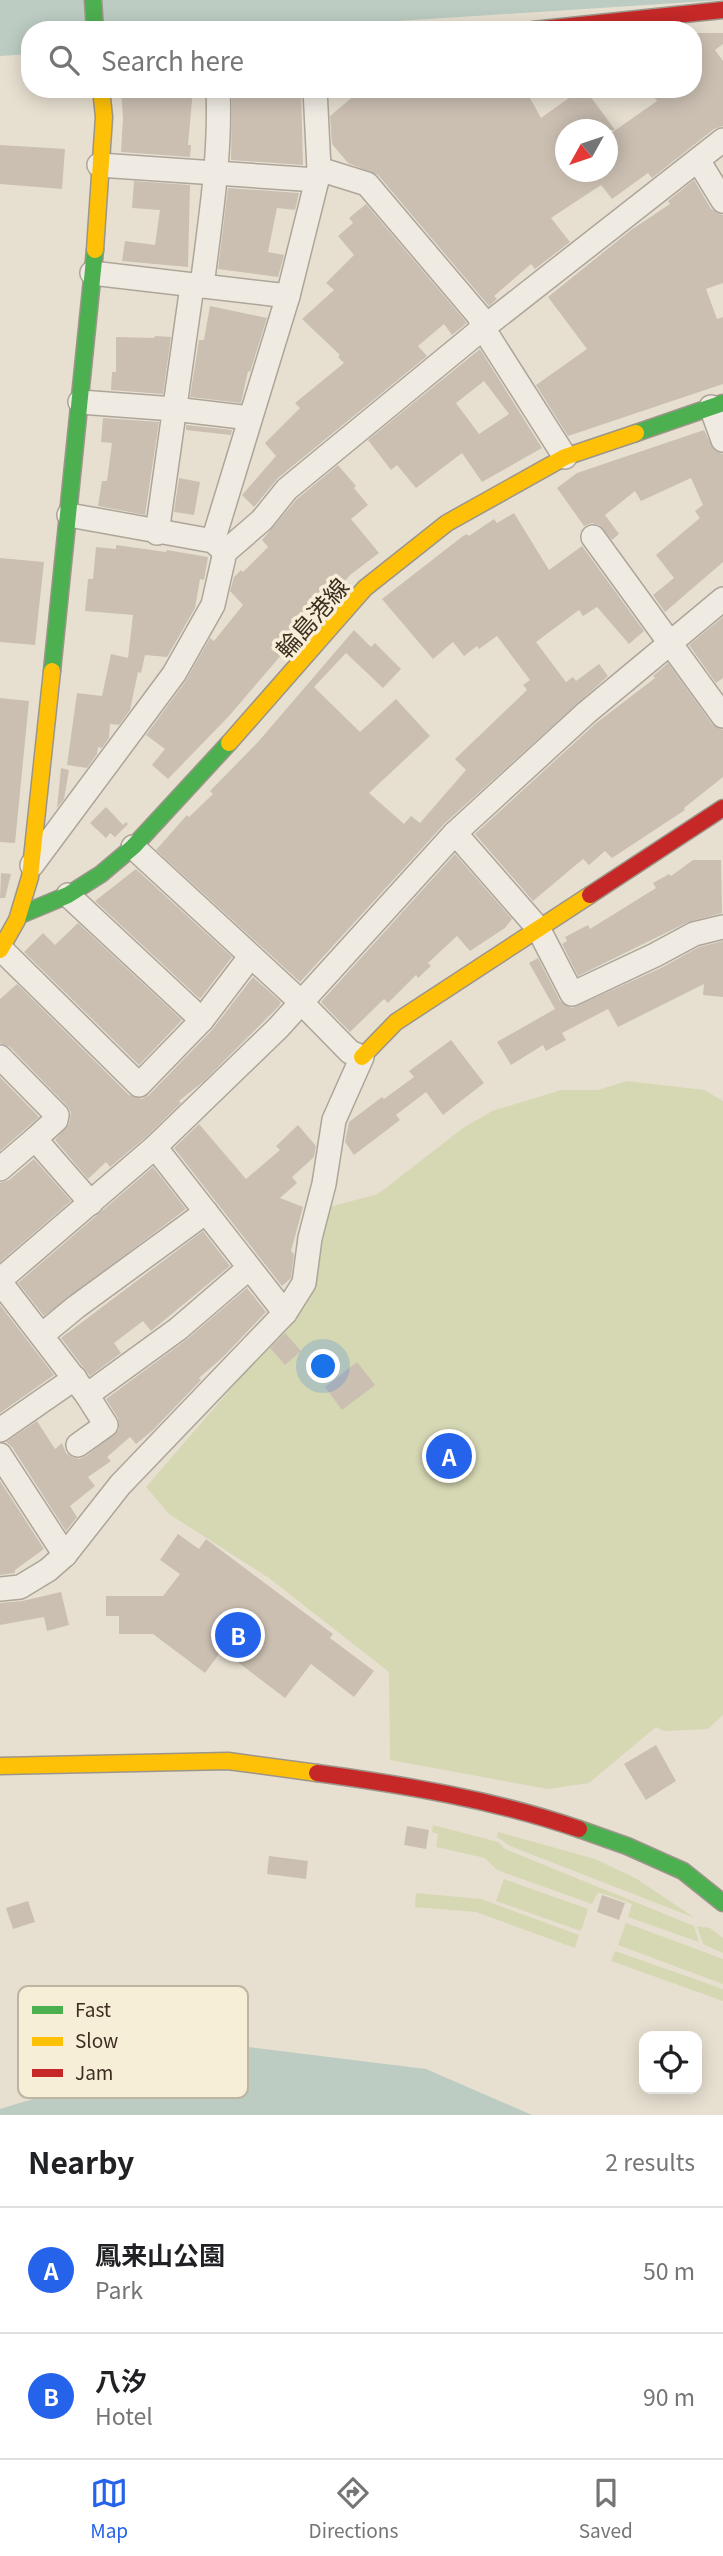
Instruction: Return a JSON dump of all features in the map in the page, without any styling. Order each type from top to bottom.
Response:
[{"type":"street","points":[[93,0],[94,21]]},
{"type":"street","points":[[618,21],[723,10]]},
{"type":"street","points":[[102,98],[104,117],[92,273],[32,864],[28,894],[13,932],[1,950],[137,1085],[142,1083],[202,1020],[250,957]]},
{"type":"street","points":[[157,533],[174,409],[215,173],[218,98]]},
{"type":"street","points":[[32,864],[174,674],[213,605],[219,546],[250,418],[288,296],[318,175],[315,98]]},
{"type":"street","points":[[69,515],[219,546],[262,520],[287,489],[483,328],[723,140]]},
{"type":"street","points":[[698,160],[723,201]]},
{"type":"street","points":[[99,164],[215,173],[318,175],[367,184],[480,316],[483,328],[565,457]]},
{"type":"street","points":[[92,273],[288,296]]},
{"type":"street","points":[[79,402],[250,418]]},
{"type":"street","points":[[717,405],[723,440]]},
{"type":"street","name":"輪島港線","points":[[20,915],[68,895],[102,874],[133,847],[243,729],[365,588],[447,523],[565,457],[717,405]]},
{"type":"street","points":[[593,537],[723,716]]},
{"type":"street","points":[[78,1446],[106,1425],[81,1386],[0,1281],[155,1147],[278,1028],[455,833],[586,713],[723,599]]},
{"type":"street","points":[[0,1590],[20,1587],[48,1570],[65,1555],[120,1485],[285,1313],[304,1283],[310,1238],[324,1184],[334,1120],[362,1057],[378,1038],[396,1022],[723,808]]},
{"type":"street","points":[[455,833],[538,928],[572,994],[694,934],[723,927]]},
{"type":"street","points":[[133,847],[302,1002],[350,1052],[362,1057]]},
{"type":"street","points":[[68,895],[202,1020]]},
{"type":"street","points":[[0,1057],[58,1116],[0,1169]]},
{"type":"street","points":[[35,1139],[91,1203]]},
{"type":"street","points":[[155,1147],[285,1313]]},
{"type":"street","points":[[42,1335],[87,1298],[206,1212]]},
{"type":"street","points":[[0,1430],[178,1329],[250,1268]]},
{"type":"street","points":[[0,1455],[65,1555]]},
{"type":"street","points":[[0,1766],[228,1761],[361,1779],[526,1811],[627,1846],[683,1871],[723,1903]]},
{"type":"green space","points":[[627,1081],[704,1090],[723,1101],[723,1715],[708,1729],[664,1731],[656,1727],[589,1783],[548,1789],[390,1760],[389,1672],[269,1578],[169,1514],[146,1487],[266,1348],[322,1209],[378,1194],[463,1128],[492,1111],[561,1090],[598,1090]]},
{"type":"green space","points":[[433,1825],[498,1842],[505,1849],[694,1926],[699,1942],[628,1917],[632,1904],[598,1892],[592,1904],[497,1870],[485,1858],[436,1847],[438,1834],[432,1832]]},
{"type":"green space","points":[[498,1832],[595,1859],[637,1879],[695,1918],[510,1846],[497,1837]]},
{"type":"green space","points":[[504,1879],[588,1909],[581,1931],[496,1901]]},
{"type":"green space","points":[[416,1893],[481,1899],[579,1935],[575,1948],[476,1912],[415,1907]]},
{"type":"green space","points":[[626,1923],[723,1959],[723,1984],[618,1945]]},
{"type":"green space","points":[[697,1926],[710,1928],[723,1938],[723,1953],[703,1944]]},
{"type":"green space","points":[[615,1951],[723,1989],[723,2001],[611,1961]]},
{"type":"shaded area","points":[[0,0],[723,0],[398,21],[21,21],[21,55],[0,56]]},
{"type":"shaded area","points":[[248,2047],[426,2069],[532,2115],[0,2115],[0,2109],[36,2098],[248,2098]]},
{"type":"building","points":[[702,33],[723,33],[723,44],[715,50],[723,61],[723,126],[714,129],[652,178],[648,173],[612,199],[601,185],[551,218],[570,242],[535,269],[531,264],[494,296],[497,299],[489,306],[378,175],[348,163],[332,144],[330,116],[351,98],[530,98],[541,118],[569,98],[592,98],[607,119],[555,119],[555,182],[618,182],[618,128],[657,101],[655,98],[702,98]]},
{"type":"building","points":[[122,98],[192,98],[188,145],[191,145],[190,157],[121,152]]},
{"type":"building","points":[[232,98],[301,98],[303,165],[231,160]]},
{"type":"building","points":[[0,145],[65,149],[62,189],[0,184]]},
{"type":"building","points":[[694,180],[711,209],[723,215],[723,283],[706,289],[717,319],[723,317],[723,384],[568,436],[536,385],[587,349],[548,297],[631,230],[670,204],[668,201]]},
{"type":"building","points":[[134,181],[190,185],[188,267],[122,261],[125,241],[155,245],[160,210],[132,208]]},
{"type":"building","points":[[228,188],[299,193],[295,210],[277,208],[268,252],[284,255],[278,277],[218,269]]},
{"type":"building","points":[[366,204],[467,323],[452,335],[444,324],[418,346],[427,356],[278,478],[254,507],[242,495],[276,456],[265,443],[300,408],[295,403],[344,363],[338,357],[340,355],[302,319],[334,290],[326,283],[354,255],[338,236],[353,223],[349,218]]},
{"type":"building","points":[[210,306],[267,318],[250,372],[248,371],[241,403],[190,397],[199,340],[204,340]]},
{"type":"building","points":[[116,337],[171,337],[163,394],[111,390],[112,372],[116,372]]},
{"type":"building","points":[[480,349],[542,448],[482,482],[462,453],[416,488],[397,465],[391,470],[368,440]],"holes":[[[484,381],[509,414],[479,434],[456,403]]]},
{"type":"building","points":[[103,418],[159,422],[145,515],[98,506],[102,481],[107,481],[112,443],[101,442]]},
{"type":"building","points":[[186,425],[232,430],[231,435],[186,430]]},
{"type":"building","points":[[704,430],[714,450],[723,454],[723,562],[665,612],[653,595],[674,578],[656,555],[700,518],[695,511],[703,505],[691,478],[641,501],[635,491],[605,515],[619,534],[612,540],[599,525],[592,523],[584,526],[557,488],[577,473]]},
{"type":"building","points":[[338,465],[368,505],[351,519],[379,553],[350,575],[229,716],[168,779],[152,765],[165,749],[146,735],[185,682],[210,638],[214,641],[243,605],[230,591],[234,577],[241,570],[243,572],[268,547],[262,540],[297,499]]},
{"type":"building","points":[[179,478],[200,482],[194,515],[174,512]]},
{"type":"building","points":[[514,513],[549,570],[582,546],[644,631],[629,644],[597,607],[583,616],[579,610],[536,642],[566,682],[573,677],[576,681],[599,664],[608,676],[445,823],[300,982],[156,850],[187,815],[189,817],[213,794],[210,791],[258,742],[354,630],[371,647],[375,643],[401,669],[383,688],[346,653],[314,687],[360,732],[396,699],[430,736],[369,793],[404,824],[411,816],[420,823],[466,770],[455,759],[527,690],[523,685],[530,680],[497,636],[464,656],[453,642],[433,659],[382,599],[463,536],[469,536],[494,519],[497,523]]},
{"type":"building","points":[[116,545],[208,557],[204,580],[200,579],[195,608],[167,657],[145,655],[141,673],[138,672],[130,710],[119,725],[110,724],[109,738],[102,748],[98,747],[97,754],[87,768],[67,765],[77,693],[102,696],[111,654],[128,658],[133,615],[85,611],[88,579],[93,579],[96,547],[116,549]]},
{"type":"building","points":[[0,558],[44,562],[35,645],[0,642]]},
{"type":"building","points":[[723,617],[723,678],[716,683],[689,645]]},
{"type":"building","points":[[668,663],[712,724],[723,730],[723,777],[684,808],[685,810],[612,858],[605,851],[589,865],[583,859],[533,901],[475,834],[595,724],[655,678],[653,676]]},
{"type":"building","points":[[0,698],[29,701],[15,843],[0,842]]},
{"type":"building","points":[[61,768],[69,770],[64,799],[57,808]]},
{"type":"building","points":[[106,807],[123,825],[126,822],[128,824],[115,837],[110,833],[106,838],[90,823]]},
{"type":"building","points":[[455,854],[512,919],[505,928],[470,951],[457,936],[428,963],[431,966],[418,978],[416,975],[388,1003],[384,999],[350,1032],[321,1002]]},
{"type":"building","points":[[693,860],[721,860],[722,913],[688,922],[578,976],[562,944],[567,941],[565,937],[588,925],[590,929],[656,888],[653,883],[669,874],[671,876]]},
{"type":"building","points":[[136,869],[232,957],[200,999],[95,901]]},
{"type":"building","points":[[1,873],[11,874],[5,898],[0,898]]},
{"type":"building","points":[[78,923],[182,1020],[139,1065],[24,952],[43,933],[55,945]]},
{"type":"building","points":[[723,941],[723,997],[703,995],[704,984],[618,1027],[608,1009],[562,1033],[566,1040],[546,1051],[543,1045],[511,1065],[497,1042],[555,1009],[529,963],[538,958],[560,1001],[572,1008],[661,968],[699,947]]},
{"type":"building","points":[[253,977],[281,1002],[279,1006],[204,1081],[179,1101],[181,1103],[146,1137],[110,1167],[106,1162],[88,1179],[55,1140],[69,1124],[71,1112],[10,1047],[0,1043],[0,999],[17,984],[129,1095],[142,1099],[212,1030]]},
{"type":"building","points":[[451,1040],[484,1083],[443,1115],[426,1092],[396,1115],[400,1120],[354,1155],[345,1142],[349,1122],[414,1077],[409,1071]]},
{"type":"building","points":[[0,1077],[39,1117],[0,1151]]},
{"type":"building","points":[[199,1124],[246,1179],[280,1150],[276,1146],[298,1125],[316,1146],[314,1157],[292,1177],[297,1183],[280,1198],[303,1207],[291,1251],[294,1254],[291,1278],[282,1286],[174,1148]]},
{"type":"building","points":[[34,1159],[71,1201],[0,1262],[0,1183],[9,1180]]},
{"type":"building","points":[[153,1167],[186,1209],[44,1316],[18,1283]]},
{"type":"building","points":[[203,1231],[230,1266],[151,1331],[143,1321],[114,1343],[121,1353],[90,1376],[61,1338]]},
{"type":"building","points":[[247,1288],[266,1312],[199,1378],[201,1380],[153,1430],[136,1444],[130,1437],[107,1457],[111,1461],[88,1477],[95,1486],[70,1506],[77,1517],[66,1531],[12,1447],[6,1442],[37,1421],[55,1449],[62,1443],[66,1453],[72,1457],[79,1459],[86,1456],[119,1430],[118,1418],[106,1399],[186,1340]]},
{"type":"building","points":[[0,1305],[54,1375],[0,1413]]},
{"type":"building","points":[[285,1333],[301,1351],[285,1365],[270,1348]]},
{"type":"building","points":[[357,1362],[375,1385],[342,1410],[325,1387]]},
{"type":"building","points":[[0,1481],[44,1549],[15,1570],[15,1573],[0,1575]]},
{"type":"building","points":[[178,1534],[199,1549],[206,1539],[333,1634],[330,1638],[374,1671],[354,1697],[311,1664],[285,1698],[222,1650],[205,1673],[153,1634],[119,1634],[119,1616],[106,1616],[106,1596],[163,1596],[180,1574],[160,1560]]},
{"type":"building","points":[[61,1592],[69,1625],[47,1631],[44,1617],[0,1625],[0,1603]]},
{"type":"building","points":[[656,1745],[676,1781],[646,1800],[624,1764]]},
{"type":"building","points":[[407,1826],[429,1830],[426,1849],[404,1845]]},
{"type":"building","points":[[269,1856],[308,1861],[306,1879],[267,1874]]},
{"type":"building","points":[[602,1895],[625,1903],[619,1920],[597,1912]]},
{"type":"building","points":[[28,1901],[35,1922],[13,1929],[6,1908]]},
{"type":"traffic: fast","points":[[93,0],[94,21]]},
{"type":"traffic: fast","points":[[52,671],[95,250]]},
{"type":"traffic: fast","points":[[636,433],[723,403]]},
{"type":"traffic: fast","points":[[20,915],[68,895],[101,874],[133,847],[229,743]]},
{"type":"traffic: fast","points":[[579,1829],[627,1846],[683,1871],[723,1903]]},
{"type":"traffic: slow","points":[[95,250],[104,117],[102,98]]},
{"type":"traffic: slow","points":[[229,743],[365,588],[447,523],[565,457],[636,433]]},
{"type":"traffic: slow","points":[[0,950],[17,920],[30,877],[52,671]]},
{"type":"traffic: slow","points":[[362,1057],[396,1022],[590,895]]},
{"type":"traffic: slow","points":[[0,1766],[228,1761],[317,1773]]},
{"type":"traffic: jam","points":[[618,21],[723,10]]},
{"type":"traffic: jam","points":[[590,895],[723,808]]},
{"type":"traffic: jam","points":[[317,1773],[449,1795],[515,1810],[579,1829]]},
{"type":"place","name":"鳳来山公園","points":[[449,1456]]},
{"type":"place","name":"八汐","points":[[238,1635]]}]
